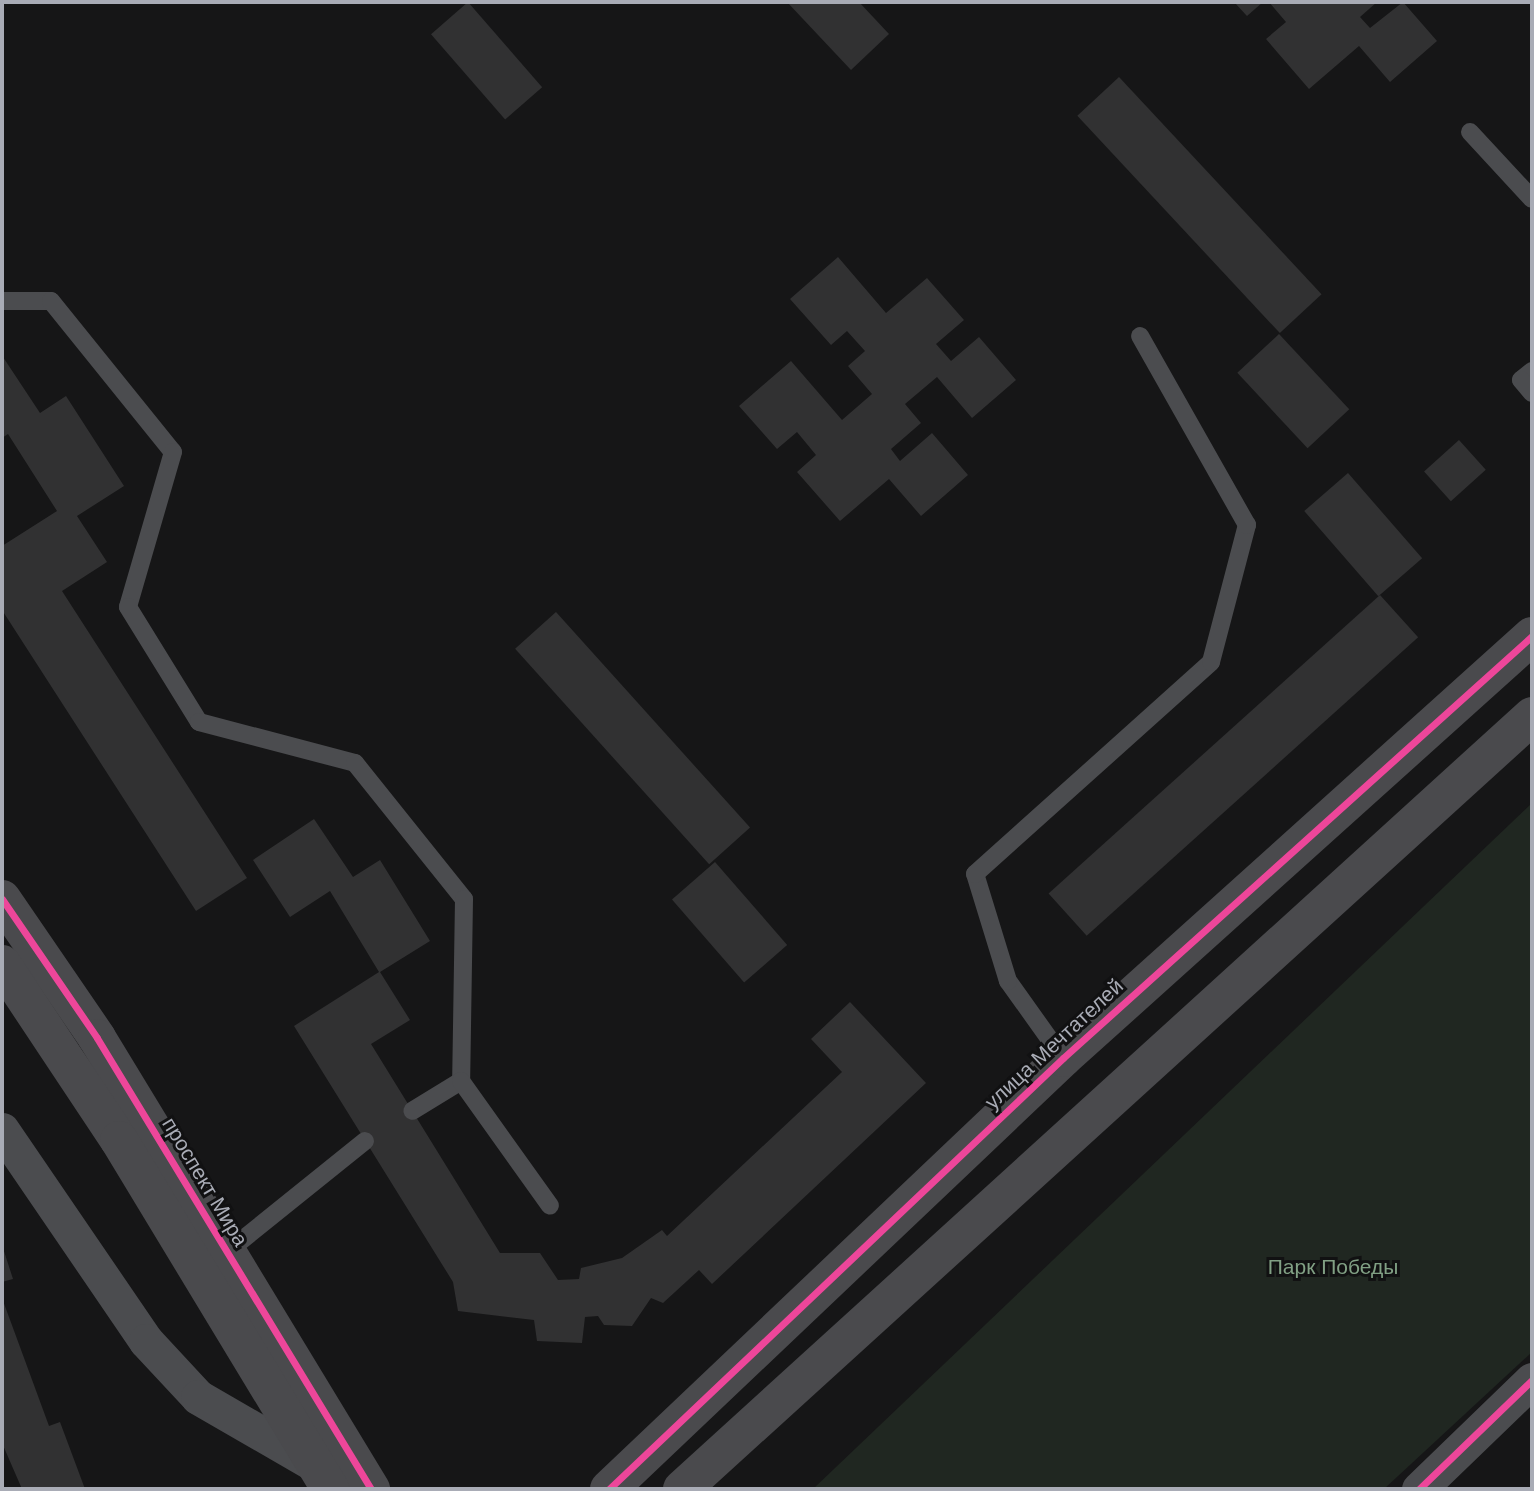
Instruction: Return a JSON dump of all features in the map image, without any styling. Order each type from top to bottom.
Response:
[{"type":"street","name":"улица Мечтателей","points":[[609,1489],[1063,1058],[1532,636]]},
{"type":"street","points":[[682,1489],[1532,716]]},
{"type":"street","name":"проспект Мира","points":[[2,899],[97,1038],[371,1489]]},
{"type":"street","points":[[2,964],[120,1140],[323,1477]]},
{"type":"street","points":[[2,1130],[146,1341],[198,1397],[323,1477]]},
{"type":"street","points":[[1419,1489],[1532,1380]]},
{"type":"lane","points":[[1470,132],[1532,199]]},
{"type":"lane","points":[[2,301],[51,302],[173,452],[128,607],[199,722],[355,762],[464,899],[461,1081],[550,1206]]},
{"type":"lane","points":[[1063,1058],[1008,981],[975,874],[1211,662],[1247,525],[1140,336]]},
{"type":"lane","points":[[1532,371],[1521,380],[1532,393]]},
{"type":"lane","points":[[412,1111],[461,1081]]},
{"type":"lane","points":[[227,1251],[365,1141]]},
{"type":"green space","name":"Парк Победы","points":[[1532,803],[1532,1352],[1384,1489],[813,1489]]},
{"type":"building","points":[[468,2],[542,87],[505,119],[431,34]]},
{"type":"building","points":[[787,2],[859,2],[889,34],[851,70]]},
{"type":"building","points":[[1234,2],[1263,2],[1247,16]]},
{"type":"building","points":[[1269,2],[1377,2],[1360,17],[1370,28],[1403,2],[1437,41],[1390,82],[1359,46],[1309,89],[1266,39],[1286,22]]},
{"type":"building","points":[[1119,77],[1322,294],[1280,333],[1077,116]]},
{"type":"building","points":[[838,257],[886,313],[927,278],[964,320],[936,344],[951,361],[979,337],[1016,380],[972,418],[937,377],[905,404],[921,423],[891,449],[900,461],[932,433],[968,475],[921,516],[889,479],[840,521],[797,472],[816,455],[797,432],[777,449],[739,406],[791,361],[842,420],[872,394],[848,366],[865,351],[847,331],[831,345],[790,299]]},
{"type":"building","points":[[1279,334],[1349,409],[1308,448],[1237,373]]},
{"type":"building","points":[[3,357],[40,413],[66,396],[124,486],[77,516],[107,562],[62,591],[247,878],[196,911],[2,610],[2,546],[57,511],[8,434],[2,438]]},
{"type":"building","points":[[1459,440],[1486,470],[1451,501],[1424,471]]},
{"type":"building","points":[[1348,473],[1422,558],[1378,596],[1304,511]]},
{"type":"building","points":[[1380,595],[1418,637],[1087,936],[1049,893]]},
{"type":"building","points":[[556,612],[750,828],[709,864],[515,649]]},
{"type":"building","points":[[314,819],[353,877],[380,860],[430,941],[380,972],[410,1020],[371,1044],[500,1253],[540,1253],[558,1280],[579,1279],[581,1268],[622,1258],[662,1230],[667,1236],[842,1072],[811,1039],[850,1002],[926,1083],[712,1284],[699,1270],[663,1303],[651,1298],[632,1326],[604,1325],[598,1316],[585,1317],[582,1343],[537,1341],[534,1320],[458,1311],[453,1282],[294,1026],[379,972],[330,891],[290,917],[253,860]]},
{"type":"building","points":[[715,862],[787,945],[744,982],[672,899]]},
{"type":"building","points":[[2,1245],[13,1279],[2,1282]]},
{"type":"building","points":[[2,1298],[49,1426],[60,1422],[85,1489],[22,1489],[2,1443]]},
{"type":"cycle path","points":[[609,1489],[1063,1058],[1532,636]]},
{"type":"cycle path","points":[[2,899],[97,1038],[371,1489]]},
{"type":"cycle path","points":[[1419,1489],[1532,1380]]}]
